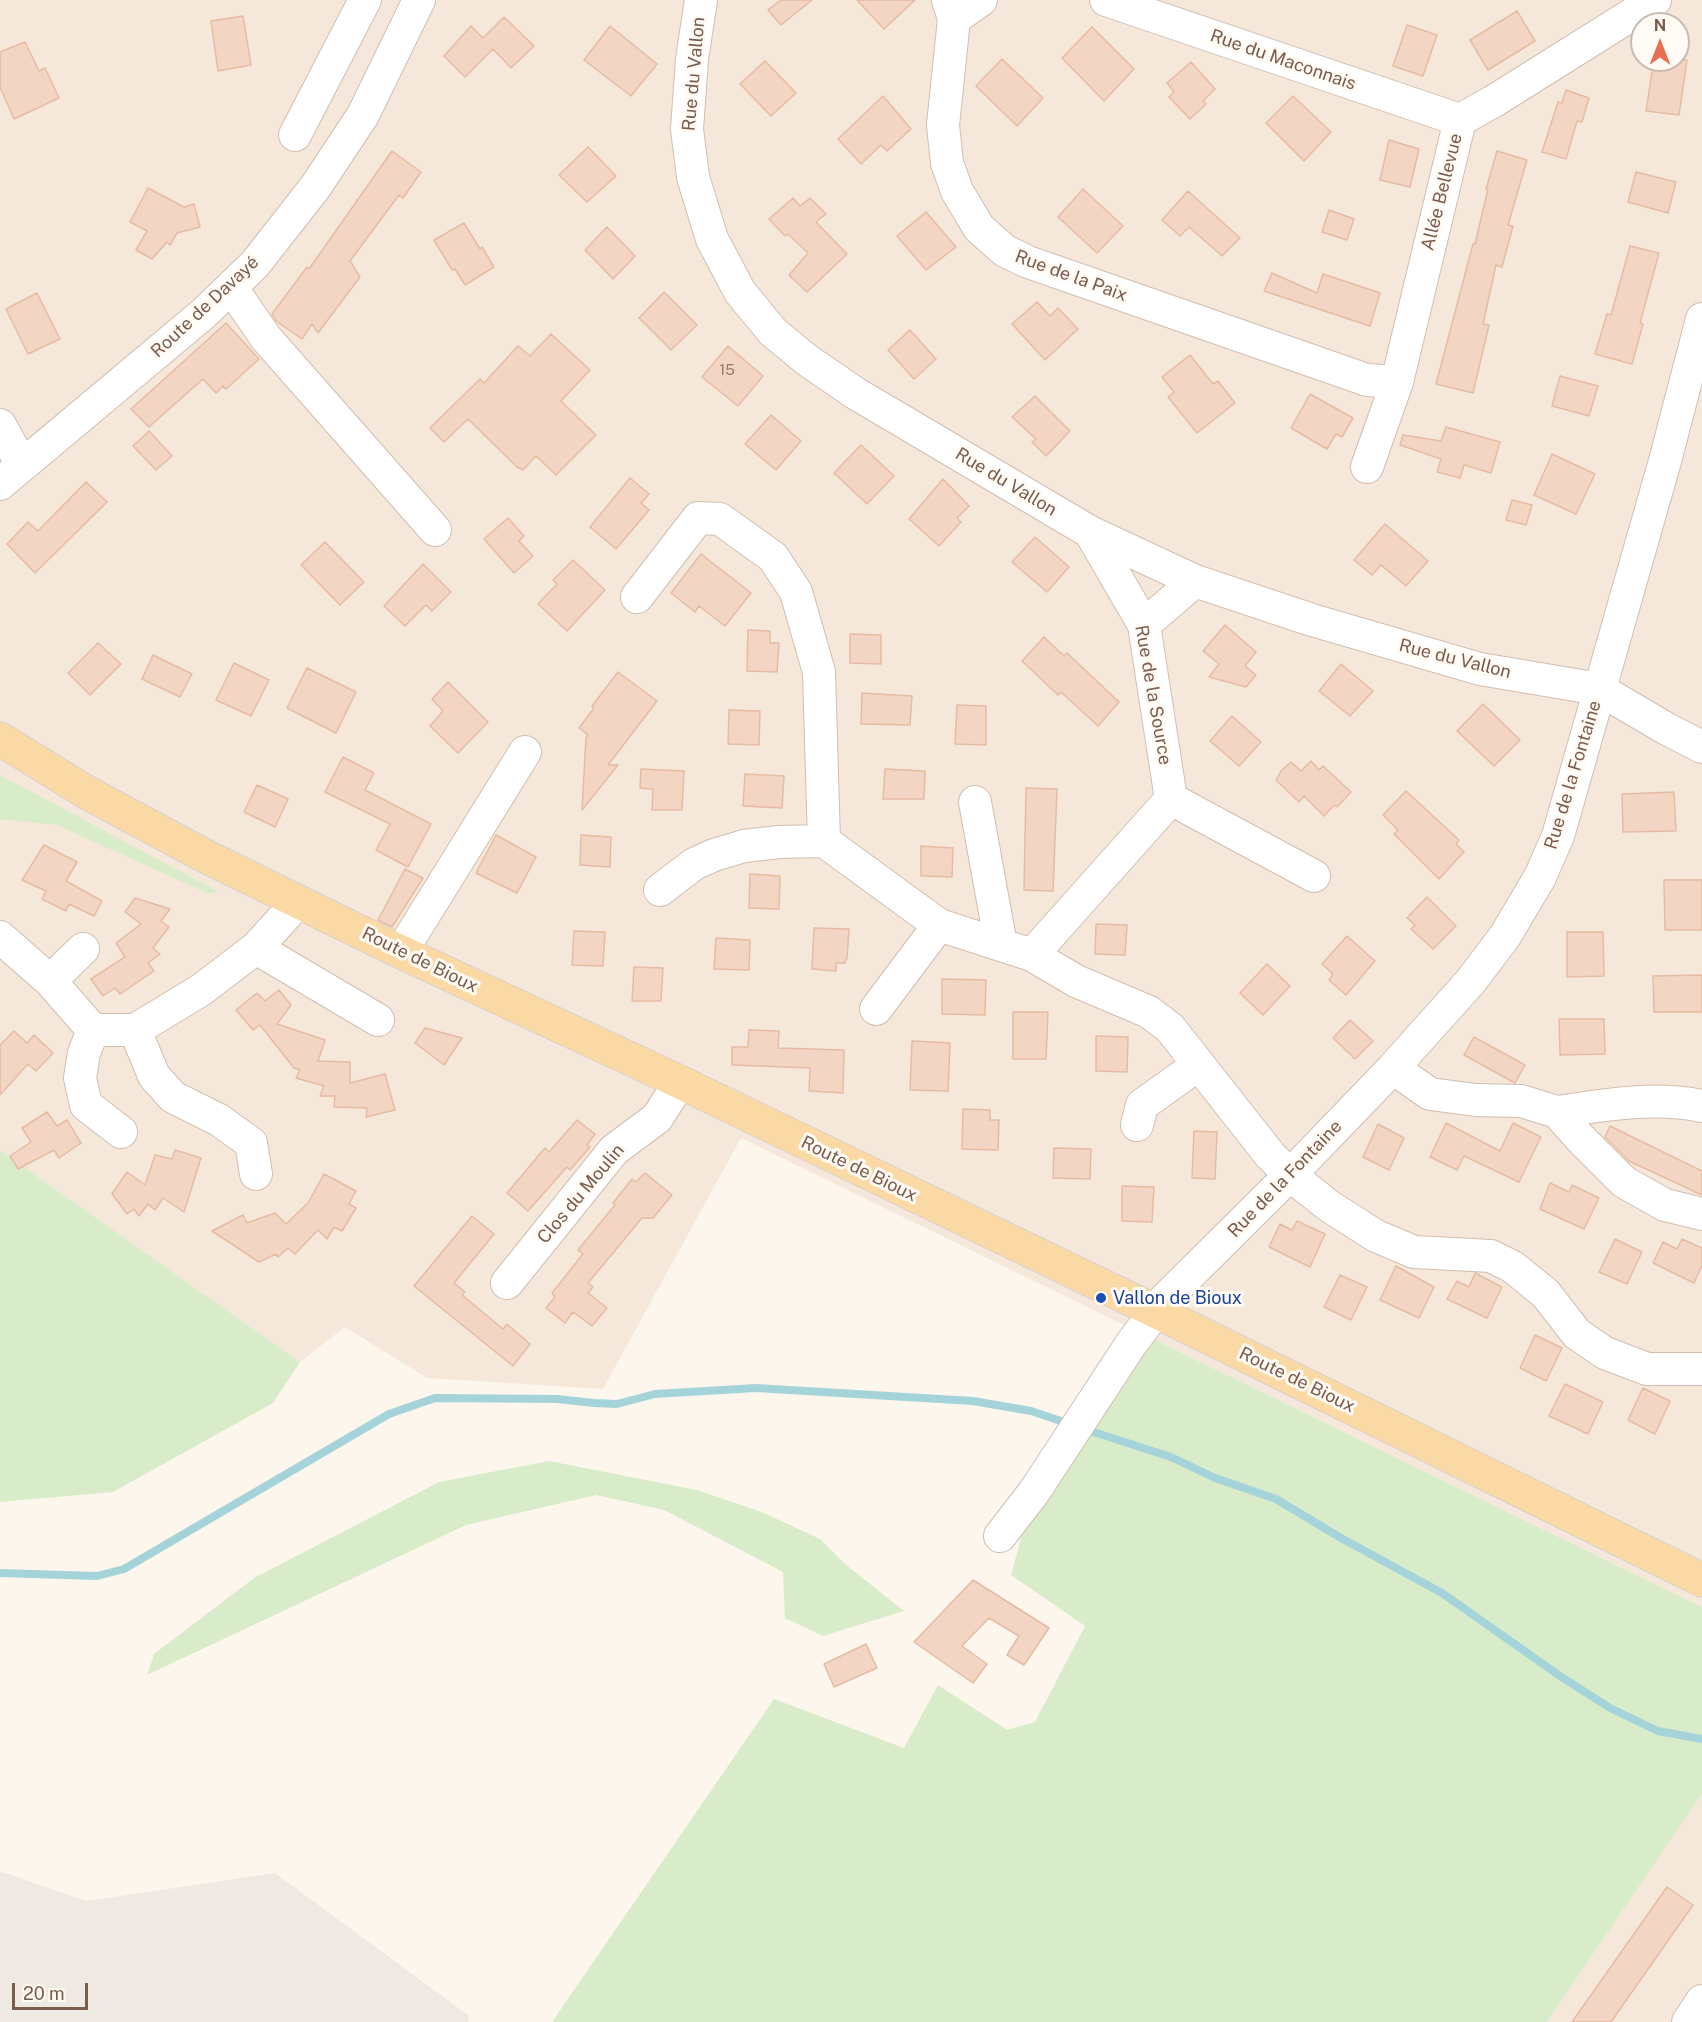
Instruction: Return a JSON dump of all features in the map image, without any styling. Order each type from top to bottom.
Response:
[{"type":"main road","name":"Route de Bioux","points":[[7,740],[86,792],[207,858],[680,1082],[1155,1311],[1702,1580]]},
{"type":"street","points":[[296,135],[365,0]]},
{"type":"street","name":"Route de Davayé","points":[[6,479],[195,321],[255,264],[309,195],[363,115],[419,0]]},
{"type":"street","name":"Rue du Vallon","points":[[701,0],[692,59],[687,129],[693,177],[712,239],[741,292],[773,332],[807,360],[855,393],[1090,532],[1195,581],[1312,620],[1480,669],[1599,689]]},
{"type":"street","points":[[951,10],[981,0]]},
{"type":"street","name":"Rue du Maconnais","points":[[1106,0],[1460,120]]},
{"type":"street","name":"Allée Bellevue","points":[[1367,466],[1396,382],[1460,120],[1655,0]]},
{"type":"street","name":"Rue de la Paix","points":[[951,10],[943,125],[947,163],[957,191],[979,228],[1005,251],[1028,262],[1367,380],[1396,382]]},
{"type":"street","points":[[231,287],[266,338],[435,530]]},
{"type":"street","name":"Rue de la Fontaine","points":[[1000,1536],[1034,1492],[1155,1311],[1393,1068],[1471,981],[1505,936],[1540,877],[1558,836],[1599,689],[1692,397],[1702,320]]},
{"type":"street","points":[[0,425],[6,479]]},
{"type":"street","points":[[637,597],[698,518],[720,519],[773,557],[796,592],[819,672],[824,841]]},
{"type":"street","name":"Rue de la Source","points":[[1090,532],[1144,624],[1171,800]]},
{"type":"street","points":[[1144,624],[1195,581]]},
{"type":"street","points":[[1599,689],[1702,747]]},
{"type":"street","points":[[401,951],[525,752]]},
{"type":"street","points":[[1032,955],[1171,800],[1314,876]]},
{"type":"street","points":[[975,802],[1001,945]]},
{"type":"street","points":[[660,890],[694,864],[744,846],[824,841],[939,925],[1032,955],[1076,981],[1149,1012],[1170,1028],[1270,1155],[1290,1175],[1329,1206],[1376,1236],[1414,1252],[1491,1256],[1513,1268],[1546,1294],[1576,1334],[1605,1353],[1647,1369],[1702,1369]]},
{"type":"street","points":[[0,937],[50,981],[93,1030],[135,1030],[201,990],[256,948],[298,902]]},
{"type":"street","points":[[876,1009],[939,925]]},
{"type":"street","points":[[256,948],[378,1020]]},
{"type":"street","points":[[50,981],[83,949]]},
{"type":"street","points":[[93,1030],[84,1053],[80,1078],[86,1105],[120,1132]]},
{"type":"street","points":[[135,1030],[154,1076],[173,1097],[219,1120],[251,1143],[256,1174]]},
{"type":"street","points":[[1137,1125],[1142,1105],[1198,1065]]},
{"type":"street","points":[[1393,1068],[1430,1094],[1476,1100],[1521,1101],[1557,1112],[1630,1101],[1680,1101],[1702,1106]]},
{"type":"street","name":"Clos du Moulin","points":[[507,1283],[614,1150],[657,1118],[680,1082]]},
{"type":"street","points":[[1557,1112],[1624,1182],[1665,1205],[1702,1214]]},
{"type":"street","points":[[1688,2022],[1702,2001]]},
{"type":"shaded area","points":[[0,0],[1702,0],[1702,1607],[741,1138],[603,1389],[427,1378],[345,1327],[300,1362],[0,1150]]},
{"type":"shaded area","points":[[1702,1794],[1702,2022],[1547,2022]]},
{"type":"shaded area","points":[[0,1871],[86,1901],[275,1873],[468,2015],[469,2022],[0,2022]]},
{"type":"green space","points":[[0,775],[219,892],[207,893],[57,825],[0,819]]},
{"type":"green space","points":[[0,1150],[300,1362],[273,1403],[113,1492],[0,1502]]},
{"type":"green space","points":[[1153,1339],[1702,1607],[1702,1794],[1547,2022],[552,2022],[774,1699],[904,1748],[938,1685],[1007,1730],[1035,1722],[1085,1626],[1011,1575],[1024,1527]]},
{"type":"green space","points":[[549,1461],[697,1490],[764,1513],[820,1539],[845,1564],[904,1611],[823,1636],[785,1618],[783,1572],[664,1510],[596,1495],[466,1525],[147,1675],[154,1654],[254,1578],[439,1482]]},
{"type":"building","points":[[781,0],[812,0],[781,25],[768,10]]},
{"type":"building","points":[[857,0],[915,0],[884,29]]},
{"type":"building","points":[[1517,11],[1535,41],[1488,70],[1470,40]]},
{"type":"building","points":[[243,16],[251,65],[218,71],[211,21]]},
{"type":"building","points":[[504,17],[534,46],[511,68],[493,49],[465,77],[444,56],[471,26],[483,38]]},
{"type":"building","points":[[1407,25],[1437,35],[1423,76],[1393,66]]},
{"type":"building","points":[[610,26],[657,64],[631,96],[584,60]]},
{"type":"building","points":[[1092,27],[1134,69],[1104,101],[1062,58]]},
{"type":"building","points":[[25,42],[39,71],[45,68],[59,98],[14,119],[0,87],[0,52]]},
{"type":"building","points":[[1002,59],[1043,98],[1017,126],[976,86]]},
{"type":"building","points":[[765,61],[796,93],[771,116],[740,84]]},
{"type":"building","points":[[1191,62],[1215,89],[1203,101],[1206,104],[1190,119],[1169,97],[1174,92],[1167,83]]},
{"type":"building","points":[[1652,72],[1685,72],[1679,115],[1646,111]]},
{"type":"building","points":[[1566,90],[1589,98],[1582,122],[1577,121],[1566,159],[1542,152],[1558,102],[1562,103]]},
{"type":"building","points":[[883,96],[911,129],[887,151],[881,145],[861,164],[838,139]]},
{"type":"building","points":[[1293,96],[1331,132],[1304,161],[1266,123]]},
{"type":"building","points":[[1389,140],[1419,149],[1410,187],[1380,180]]},
{"type":"building","points":[[588,147],[616,176],[587,202],[559,175]]},
{"type":"building","points":[[392,151],[421,172],[403,198],[399,195],[350,261],[360,277],[318,333],[312,324],[302,339],[276,321],[272,314],[307,267],[309,269]]},
{"type":"building","points":[[1497,151],[1527,160],[1508,225],[1513,226],[1502,267],[1496,265],[1483,324],[1489,325],[1473,393],[1436,384],[1473,244],[1475,244],[1488,189],[1486,189]]},
{"type":"building","points":[[1636,172],[1676,182],[1668,213],[1628,202]]},
{"type":"building","points":[[148,188],[184,207],[194,204],[200,227],[177,233],[170,245],[167,242],[152,259],[136,250],[147,231],[130,222]]},
{"type":"building","points":[[1083,189],[1123,226],[1097,253],[1058,217]]},
{"type":"building","points":[[1188,191],[1240,238],[1222,256],[1189,227],[1180,236],[1162,220]]},
{"type":"building","points":[[793,198],[800,206],[810,198],[826,214],[816,222],[847,254],[807,292],[789,275],[808,253],[788,234],[785,236],[769,219]]},
{"type":"building","points":[[1329,210],[1354,219],[1347,240],[1322,232]]},
{"type":"building","points":[[926,212],[956,247],[926,270],[897,236]]},
{"type":"building","points":[[464,223],[494,267],[465,285],[455,269],[452,270],[434,240]]},
{"type":"building","points":[[607,227],[635,256],[613,279],[585,250]]},
{"type":"building","points":[[1630,246],[1659,253],[1640,323],[1643,324],[1632,364],[1595,354],[1607,314],[1611,315]]},
{"type":"building","points":[[1272,273],[1317,293],[1323,274],[1380,293],[1370,326],[1264,291]]},
{"type":"building","points":[[664,292],[697,325],[671,350],[639,318]]},
{"type":"building","points":[[37,293],[60,339],[28,354],[6,309]]},
{"type":"building","points":[[1037,302],[1050,316],[1058,308],[1078,329],[1045,360],[1012,324]]},
{"type":"building","points":[[226,323],[259,359],[226,389],[223,386],[216,393],[203,379],[149,427],[131,409]]},
{"type":"building","points":[[910,330],[936,359],[914,379],[888,350]]},
{"type":"building","points":[[551,334],[590,370],[561,401],[596,435],[556,475],[536,456],[523,470],[517,467],[468,419],[444,442],[430,428],[480,379],[484,383],[518,346],[530,356]]},
{"type":"building","points":[[728,346],[763,376],[738,406],[702,377]]},
{"type":"building","points":[[1190,355],[1213,384],[1218,381],[1235,403],[1197,433],[1168,397],[1174,392],[1162,377]]},
{"type":"building","points":[[1560,376],[1598,386],[1589,416],[1552,406]]},
{"type":"building","points":[[1310,394],[1353,418],[1342,437],[1336,434],[1327,449],[1291,428]]},
{"type":"building","points":[[1035,396],[1070,431],[1046,456],[1032,442],[1036,439],[1012,417]]},
{"type":"building","points":[[771,415],[801,441],[776,470],[745,444]]},
{"type":"building","points":[[1446,427],[1500,442],[1491,473],[1464,465],[1460,478],[1437,472],[1441,459],[1400,445],[1403,435],[1441,441]]},
{"type":"building","points":[[149,431],[172,456],[156,470],[133,446]]},
{"type":"building","points":[[861,445],[894,476],[867,504],[834,473]]},
{"type":"building","points":[[1552,454],[1595,474],[1576,514],[1534,495]]},
{"type":"building","points":[[630,478],[649,494],[641,503],[649,510],[616,549],[590,527]]},
{"type":"building","points":[[943,479],[969,506],[957,518],[961,522],[939,546],[909,519]]},
{"type":"building","points":[[86,482],[107,502],[35,573],[7,544],[28,522],[38,531]]},
{"type":"building","points":[[1512,500],[1532,505],[1526,525],[1506,520]]},
{"type":"building","points":[[508,518],[524,536],[519,541],[533,556],[514,573],[484,539]]},
{"type":"building","points":[[1385,524],[1428,561],[1406,586],[1381,565],[1372,575],[1354,560]]},
{"type":"building","points":[[1035,537],[1069,567],[1047,592],[1012,562]]},
{"type":"building","points":[[325,542],[364,582],[340,605],[301,565]]},
{"type":"building","points":[[701,554],[751,593],[725,626],[699,606],[695,612],[671,593]]},
{"type":"building","points":[[573,560],[605,590],[567,631],[538,604],[557,584],[553,580]]},
{"type":"building","points":[[423,564],[451,592],[432,611],[426,605],[405,626],[384,606]]},
{"type":"building","points":[[1225,625],[1256,652],[1245,666],[1256,675],[1246,687],[1209,677],[1219,664],[1203,651]]},
{"type":"building","points":[[748,630],[770,631],[770,643],[779,643],[777,672],[747,671]]},
{"type":"building","points":[[850,634],[881,635],[881,664],[850,663]]},
{"type":"building","points":[[1044,637],[1064,656],[1067,653],[1119,702],[1098,726],[1061,692],[1058,695],[1022,661]]},
{"type":"building","points":[[98,643],[121,664],[90,695],[68,673]]},
{"type":"building","points":[[153,655],[192,674],[180,697],[142,679]]},
{"type":"building","points":[[234,663],[269,680],[251,716],[216,700]]},
{"type":"building","points":[[1341,664],[1373,691],[1350,716],[1319,691]]},
{"type":"building","points":[[307,668],[356,692],[336,733],[287,708]]},
{"type":"building","points":[[618,672],[657,701],[608,765],[618,765],[582,810],[588,735],[579,728],[594,708],[592,706]]},
{"type":"building","points":[[448,682],[488,722],[458,753],[430,726],[443,711],[432,699]]},
{"type":"building","points":[[862,693],[912,696],[910,725],[861,724]]},
{"type":"building","points":[[1483,704],[1520,740],[1494,766],[1457,731]]},
{"type":"building","points":[[957,705],[986,706],[986,745],[955,744]]},
{"type":"building","points":[[729,710],[760,711],[759,745],[728,744]]},
{"type":"building","points":[[1232,716],[1261,742],[1239,766],[1210,741]]},
{"type":"building","points":[[343,757],[374,773],[365,790],[431,824],[408,867],[376,850],[390,824],[325,792]]},
{"type":"building","points":[[1311,761],[1319,770],[1323,766],[1351,792],[1337,807],[1334,805],[1324,816],[1304,796],[1299,802],[1276,780],[1281,771],[1291,762],[1301,771]]},
{"type":"building","points":[[641,769],[684,771],[682,810],[652,810],[653,789],[640,788]]},
{"type":"building","points":[[885,769],[925,771],[924,799],[883,799]]},
{"type":"building","points":[[745,774],[784,776],[782,808],[743,806]]},
{"type":"building","points":[[257,785],[288,799],[275,827],[244,812]]},
{"type":"building","points":[[1026,788],[1057,789],[1053,891],[1024,890]]},
{"type":"building","points":[[1406,791],[1459,840],[1456,844],[1464,852],[1439,879],[1394,834],[1398,830],[1383,815]]},
{"type":"building","points":[[1674,792],[1676,831],[1623,832],[1622,794]]},
{"type":"building","points":[[496,835],[536,857],[517,893],[476,873]]},
{"type":"building","points":[[581,835],[611,837],[610,867],[580,865]]},
{"type":"building","points":[[44,845],[77,862],[66,881],[102,901],[94,916],[69,904],[66,911],[42,899],[46,891],[22,880]]},
{"type":"building","points":[[921,846],[953,848],[952,877],[921,876]]},
{"type":"building","points":[[405,869],[423,878],[392,927],[378,920]]},
{"type":"building","points":[[750,874],[780,876],[779,909],[749,908]]},
{"type":"building","points":[[1664,880],[1702,880],[1702,930],[1665,930]]},
{"type":"building","points":[[1427,897],[1456,926],[1433,949],[1411,929],[1415,925],[1407,918]]},
{"type":"building","points":[[135,898],[170,909],[161,921],[169,927],[153,948],[160,954],[148,963],[154,971],[120,994],[115,988],[103,996],[91,979],[125,957],[116,943],[141,924],[125,912]]},
{"type":"building","points":[[1096,924],[1127,925],[1125,955],[1095,954]]},
{"type":"building","points":[[814,928],[849,929],[847,959],[845,963],[836,963],[836,971],[812,969]]},
{"type":"building","points":[[574,931],[605,932],[603,966],[572,965]]},
{"type":"building","points":[[1567,932],[1603,932],[1604,976],[1567,977]]},
{"type":"building","points":[[1347,936],[1375,961],[1346,995],[1329,980],[1333,974],[1322,964]]},
{"type":"building","points":[[716,938],[750,940],[749,970],[714,969]]},
{"type":"building","points":[[1267,964],[1290,986],[1263,1015],[1240,993]]},
{"type":"building","points":[[634,967],[663,968],[661,1001],[632,1001]]},
{"type":"building","points":[[1702,975],[1702,1012],[1654,1012],[1653,976]]},
{"type":"building","points":[[942,979],[986,980],[985,1015],[942,1014]]},
{"type":"building","points":[[279,990],[291,1005],[277,1024],[325,1040],[318,1061],[350,1062],[350,1083],[385,1074],[395,1110],[366,1117],[367,1108],[334,1107],[335,1096],[320,1096],[324,1086],[296,1078],[300,1070],[294,1068],[260,1025],[253,1030],[236,1010],[257,993],[265,1001]]},
{"type":"building","points":[[1013,1012],[1048,1012],[1046,1059],[1013,1059]]},
{"type":"building","points":[[1559,1019],[1604,1019],[1605,1054],[1560,1055]]},
{"type":"building","points":[[1350,1020],[1373,1041],[1355,1059],[1333,1038]]},
{"type":"building","points":[[425,1028],[462,1038],[444,1065],[415,1043]]},
{"type":"building","points":[[749,1030],[779,1031],[778,1048],[844,1050],[843,1093],[809,1091],[810,1068],[732,1065],[732,1047],[748,1047]]},
{"type":"building","points":[[14,1031],[27,1043],[34,1035],[53,1053],[36,1071],[28,1064],[0,1095],[0,1045]]},
{"type":"building","points":[[1096,1036],[1128,1037],[1127,1072],[1096,1071]]},
{"type":"building","points":[[1474,1037],[1525,1065],[1515,1083],[1464,1055]]},
{"type":"building","points":[[912,1041],[950,1043],[948,1091],[910,1090]]},
{"type":"building","points":[[963,1109],[990,1110],[990,1120],[999,1120],[998,1150],[962,1149]]},
{"type":"building","points":[[47,1112],[57,1126],[67,1120],[81,1143],[59,1158],[54,1150],[18,1169],[10,1156],[31,1142],[22,1128]]},
{"type":"building","points":[[577,1120],[595,1134],[587,1145],[590,1147],[570,1170],[567,1167],[528,1211],[507,1193],[545,1148],[549,1152]]},
{"type":"building","points":[[1446,1123],[1500,1151],[1513,1123],[1541,1137],[1519,1182],[1464,1156],[1457,1170],[1430,1157]]},
{"type":"building","points":[[1378,1124],[1404,1138],[1389,1170],[1363,1157]]},
{"type":"building","points":[[1610,1126],[1702,1171],[1702,1195],[1629,1161],[1605,1137]]},
{"type":"building","points":[[1194,1131],[1217,1132],[1215,1179],[1192,1178]]},
{"type":"building","points":[[1054,1148],[1091,1149],[1090,1179],[1053,1178]]},
{"type":"building","points":[[175,1150],[201,1158],[184,1212],[163,1198],[155,1210],[148,1204],[139,1216],[134,1209],[127,1214],[112,1194],[127,1172],[145,1185],[155,1155],[172,1159]]},
{"type":"building","points":[[645,1173],[672,1195],[653,1218],[642,1218],[588,1283],[593,1287],[588,1293],[607,1308],[592,1326],[573,1312],[565,1323],[546,1308],[555,1297],[552,1293],[583,1254],[578,1250],[615,1205],[613,1203],[632,1179],[636,1182]]},
{"type":"building","points":[[324,1174],[356,1191],[349,1204],[356,1208],[342,1231],[334,1227],[327,1239],[318,1230],[295,1254],[288,1248],[278,1257],[276,1254],[259,1262],[212,1231],[243,1215],[247,1223],[275,1213],[286,1224],[308,1203]]},
{"type":"building","points":[[1550,1183],[1569,1192],[1572,1185],[1599,1198],[1584,1229],[1540,1209]]},
{"type":"building","points":[[1122,1186],[1154,1187],[1152,1222],[1122,1221]]},
{"type":"building","points":[[472,1216],[494,1234],[454,1283],[465,1292],[462,1295],[503,1329],[507,1324],[530,1344],[513,1366],[414,1286]]},
{"type":"building","points":[[1297,1221],[1325,1234],[1310,1267],[1269,1247],[1280,1224],[1292,1230]]},
{"type":"building","points":[[1615,1239],[1642,1252],[1627,1284],[1599,1272]]},
{"type":"building","points":[[1682,1239],[1702,1248],[1702,1265],[1694,1283],[1653,1263],[1663,1242],[1677,1249]]},
{"type":"building","points":[[1396,1266],[1434,1287],[1419,1318],[1380,1300]]},
{"type":"building","points":[[1475,1273],[1502,1287],[1487,1318],[1447,1299],[1457,1281],[1469,1287]]},
{"type":"building","points":[[1340,1275],[1367,1287],[1351,1320],[1324,1307]]},
{"type":"building","points":[[1535,1335],[1562,1348],[1546,1381],[1520,1368]]},
{"type":"building","points":[[1565,1384],[1603,1402],[1588,1434],[1549,1416]]},
{"type":"building","points":[[1643,1388],[1670,1401],[1655,1434],[1628,1420]]},
{"type":"building","points":[[973,1580],[1049,1628],[1024,1665],[1007,1655],[1019,1636],[989,1618],[962,1646],[987,1664],[973,1683],[914,1642]]},
{"type":"building","points":[[866,1644],[877,1668],[834,1687],[824,1664]]},
{"type":"building","points":[[1667,1887],[1693,1905],[1611,2022],[1572,2022]]},
{"type":"waterway","points":[[0,1573],[97,1576],[124,1569],[389,1414],[435,1398],[557,1399],[617,1404],[655,1394],[756,1388],[973,1401],[1031,1411],[1070,1424]]},
{"type":"waterway","points":[[1084,1429],[1171,1457],[1215,1478],[1276,1499],[1341,1538],[1442,1593],[1560,1676],[1610,1708],[1658,1731],[1702,1739]]},
{"type":"place","name":"Vallon de Bioux","points":[[1101,1298]]}]
